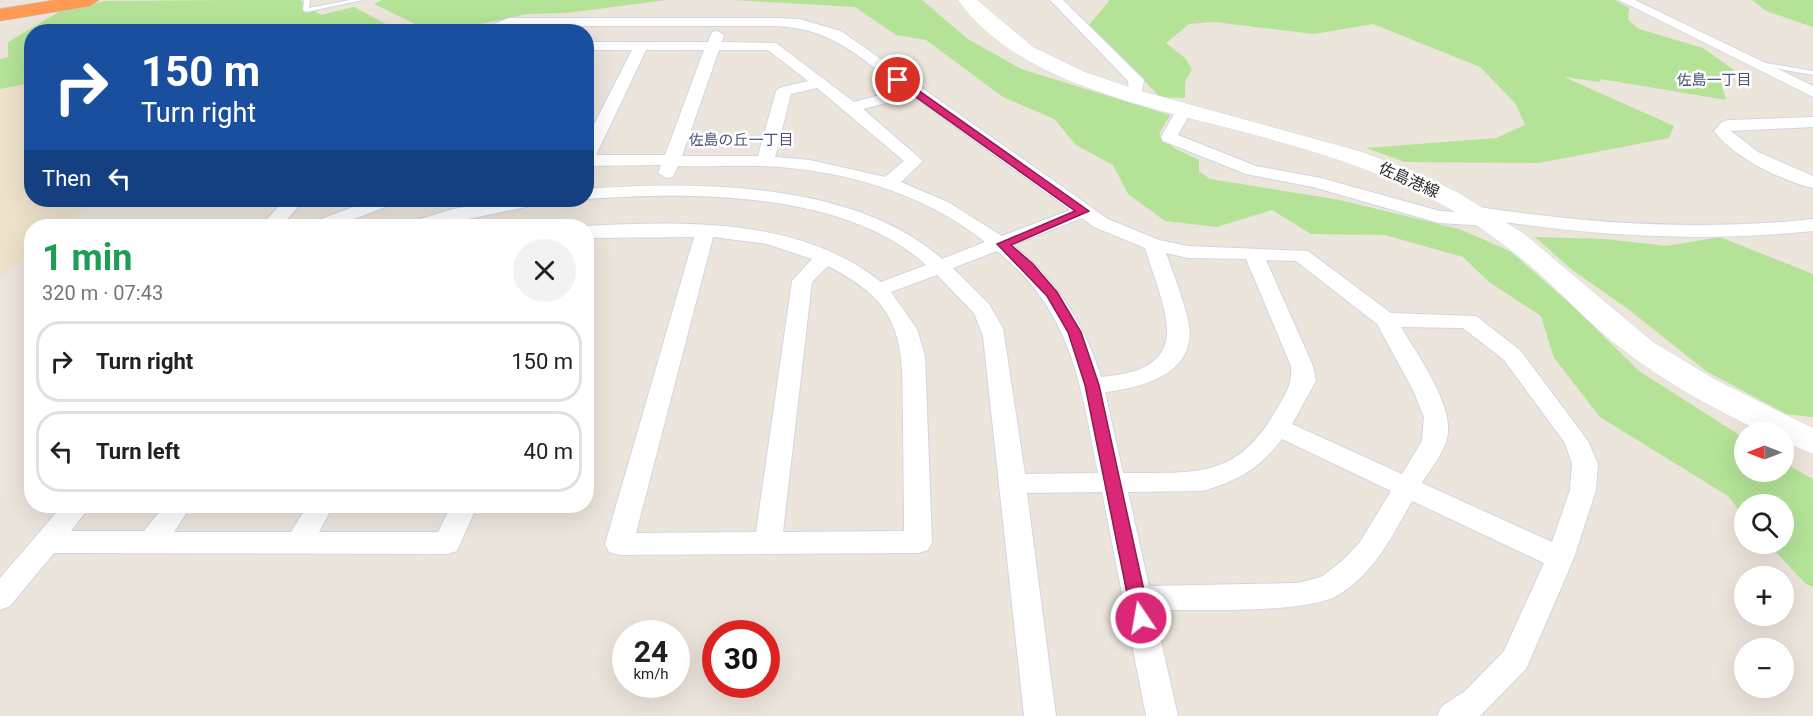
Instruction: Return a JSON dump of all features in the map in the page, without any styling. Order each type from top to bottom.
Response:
[{"type":"highway","points":[[0,15],[90,0]]},
{"type":"main road","name":"佐島港線","points":[[967,0],[1002,34],[1026,51],[1075,75],[1135,96],[1290,136],[1378,165],[1484,217],[1553,271],[1609,324],[1641,349],[1760,417],[1813,442]]},
{"type":"street","points":[[1056,0],[1136,80],[1135,96]]},
{"type":"street","points":[[1625,0],[1813,92]]},
{"type":"street","points":[[503,24],[509,22],[787,22],[820,28],[836,34],[1101,223],[1154,245],[1188,252],[1254,256],[1301,255],[1386,320],[1426,392],[1436,417],[1434,441],[1370,550],[1352,569],[1329,587],[1298,595],[1137,598]]},
{"type":"street","points":[[660,192],[712,46],[723,22]]},
{"type":"street","points":[[594,46],[771,46],[851,107],[914,161],[888,184]]},
{"type":"street","points":[[594,143],[641,46]]},
{"type":"street","points":[[765,161],[784,91],[819,83]]},
{"type":"street","points":[[851,107],[914,91]]},
{"type":"street","points":[[1184,110],[1169,137],[1252,170],[1315,182],[1439,217],[1484,217],[1623,229],[1740,231],[1813,225]]},
{"type":"street","points":[[1813,122],[1728,125],[1722,132],[1728,140],[1743,150],[1813,183]]},
{"type":"street","points":[[594,160],[765,161],[845,173],[888,184],[921,196],[968,220],[1003,244],[1029,267],[1053,295],[1075,332],[1092,385],[1162,716]]},
{"type":"street","points":[[594,194],[725,192],[815,205],[856,216],[900,238],[943,265],[991,324],[1015,484],[1040,716]]},
{"type":"street","points":[[278,219],[289,207]]},
{"type":"street","points":[[338,219],[369,207]]},
{"type":"street","points":[[440,219],[497,207]]},
{"type":"street","points":[[879,290],[1003,244],[1083,211]]},
{"type":"street","points":[[594,232],[705,233],[740,234],[772,240],[799,247],[855,272],[879,290],[900,320],[914,355],[918,542],[619,544],[705,233]]},
{"type":"street","points":[[1092,385],[1128,382],[1149,377],[1175,353],[1179,334],[1178,322],[1154,245]]},
{"type":"street","points":[[1015,484],[1203,481],[1231,471],[1257,454],[1278,427],[1304,381],[1302,366],[1254,256]]},
{"type":"street","points":[[768,543],[802,281],[824,258]]},
{"type":"street","points":[[1386,320],[1468,321],[1512,356],[1576,441],[1585,464],[1583,490],[1560,558],[1515,660],[1476,701],[1453,716]]},
{"type":"street","points":[[1278,427],[1560,558]]},
{"type":"street","points":[[0,598],[71,513]]},
{"type":"street","points":[[152,542],[173,513]]},
{"type":"street","points":[[299,542],[316,513]]},
{"type":"street","points":[[47,542],[447,543],[461,513]]},
{"type":"lane","points":[[307,0],[306,10],[360,0]]},
{"type":"lane","points":[[1746,61],[1813,73]]},
{"type":"shaded area","points":[[24,86],[24,207],[85,207],[71,219],[24,219],[24,258],[0,278],[0,89]]},
{"type":"green space","points":[[300,0],[321,15],[354,7],[386,24],[39,24],[64,9],[105,1]]},
{"type":"green space","points":[[382,0],[667,0],[567,13],[527,14],[480,24],[415,24],[374,4]]},
{"type":"green space","points":[[733,0],[922,0],[968,39],[1021,69],[1170,115],[1159,134],[1174,148],[1199,160],[1199,171],[1210,179],[1340,200],[1459,229],[1510,251],[1575,308],[1639,371],[1734,432],[1734,482],[1794,482],[1794,469],[1813,479],[1813,587],[1806,584],[1794,571],[1794,566],[1789,566],[1777,554],[1794,554],[1794,494],[1734,494],[1734,504],[1728,496],[1600,417],[1554,358],[1541,316],[1489,282],[1463,257],[1385,235],[1311,234],[1272,210],[1217,227],[1165,221],[1128,194],[1113,165],[1076,145],[1054,119],[1003,97],[926,40],[896,35],[855,7]]},
{"type":"green space","points":[[1110,0],[1615,0],[1629,8],[1628,20],[1639,29],[1703,48],[1734,70],[1724,75],[1721,83],[1726,100],[1601,79],[1599,82],[1564,77],[1674,126],[1669,138],[1539,163],[1405,162],[1366,148],[1496,138],[1525,125],[1515,103],[1480,67],[1373,24],[1314,34],[1214,22],[1189,24],[1166,43],[1185,58],[1192,69],[1185,82],[1185,98],[1160,97],[1089,25]]},
{"type":"green space","points":[[1752,0],[1813,0],[1813,27],[1766,11]]},
{"type":"green space","points":[[24,33],[24,84],[0,89],[0,59],[8,57],[8,42]]},
{"type":"green space","points":[[1535,237],[1605,239],[1667,246],[1720,237],[1813,274],[1813,417],[1786,414],[1706,371],[1628,309],[1571,269]]},
{"type":"district","name":"佐島一丁目","points":[[1714,80]]},
{"type":"district","name":"佐島の丘一丁目","points":[[741,140]]},
{"type":"route","points":[[898,80],[1083,211],[1003,244],[1029,267],[1053,295],[1075,332],[1092,385],[1141,618]]}]
